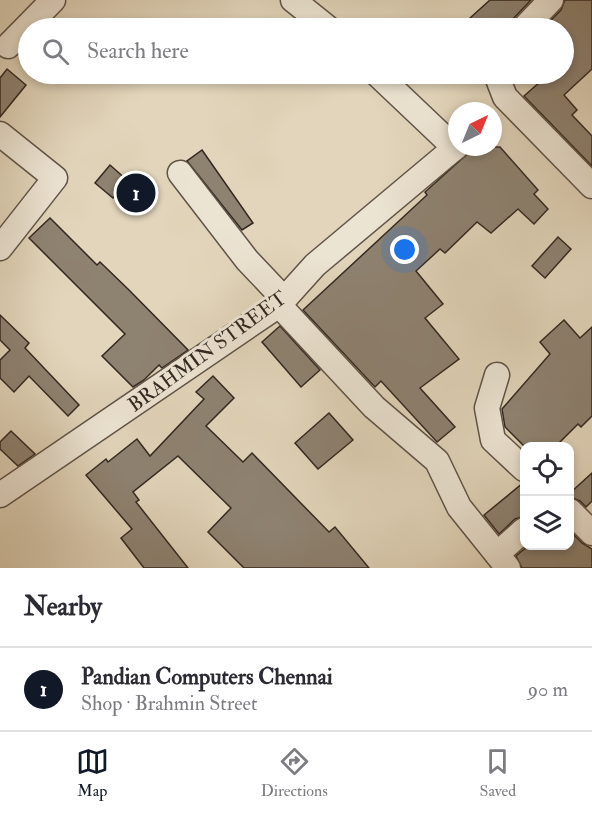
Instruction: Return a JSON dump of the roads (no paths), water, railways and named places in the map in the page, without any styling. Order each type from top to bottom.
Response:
[{"type":"street","points":[[35,18],[53,0]]},
{"type":"street","points":[[293,0],[316,18]]},
{"type":"street","points":[[534,18],[551,0]]},
{"type":"street","points":[[8,46],[18,36]]},
{"type":"street","points":[[388,84],[448,140]]},
{"type":"street","points":[[498,84],[498,102]]},
{"type":"street","points":[[502,107],[592,186]]},
{"type":"street","points":[[0,134],[55,178],[0,248]]},
{"type":"street","name":"BRAHMIN STREET","points":[[4,483],[281,302],[315,265],[448,154]]},
{"type":"street","points":[[180,173],[281,302],[374,407],[436,461],[459,507],[502,561],[520,538]]},
{"type":"street","points":[[497,375],[487,408],[493,440],[520,464]]},
{"type":"street","points":[[574,515],[592,533]]},
{"type":"place","name":"Pandian Computers Chennai","points":[[136,193]]}]
